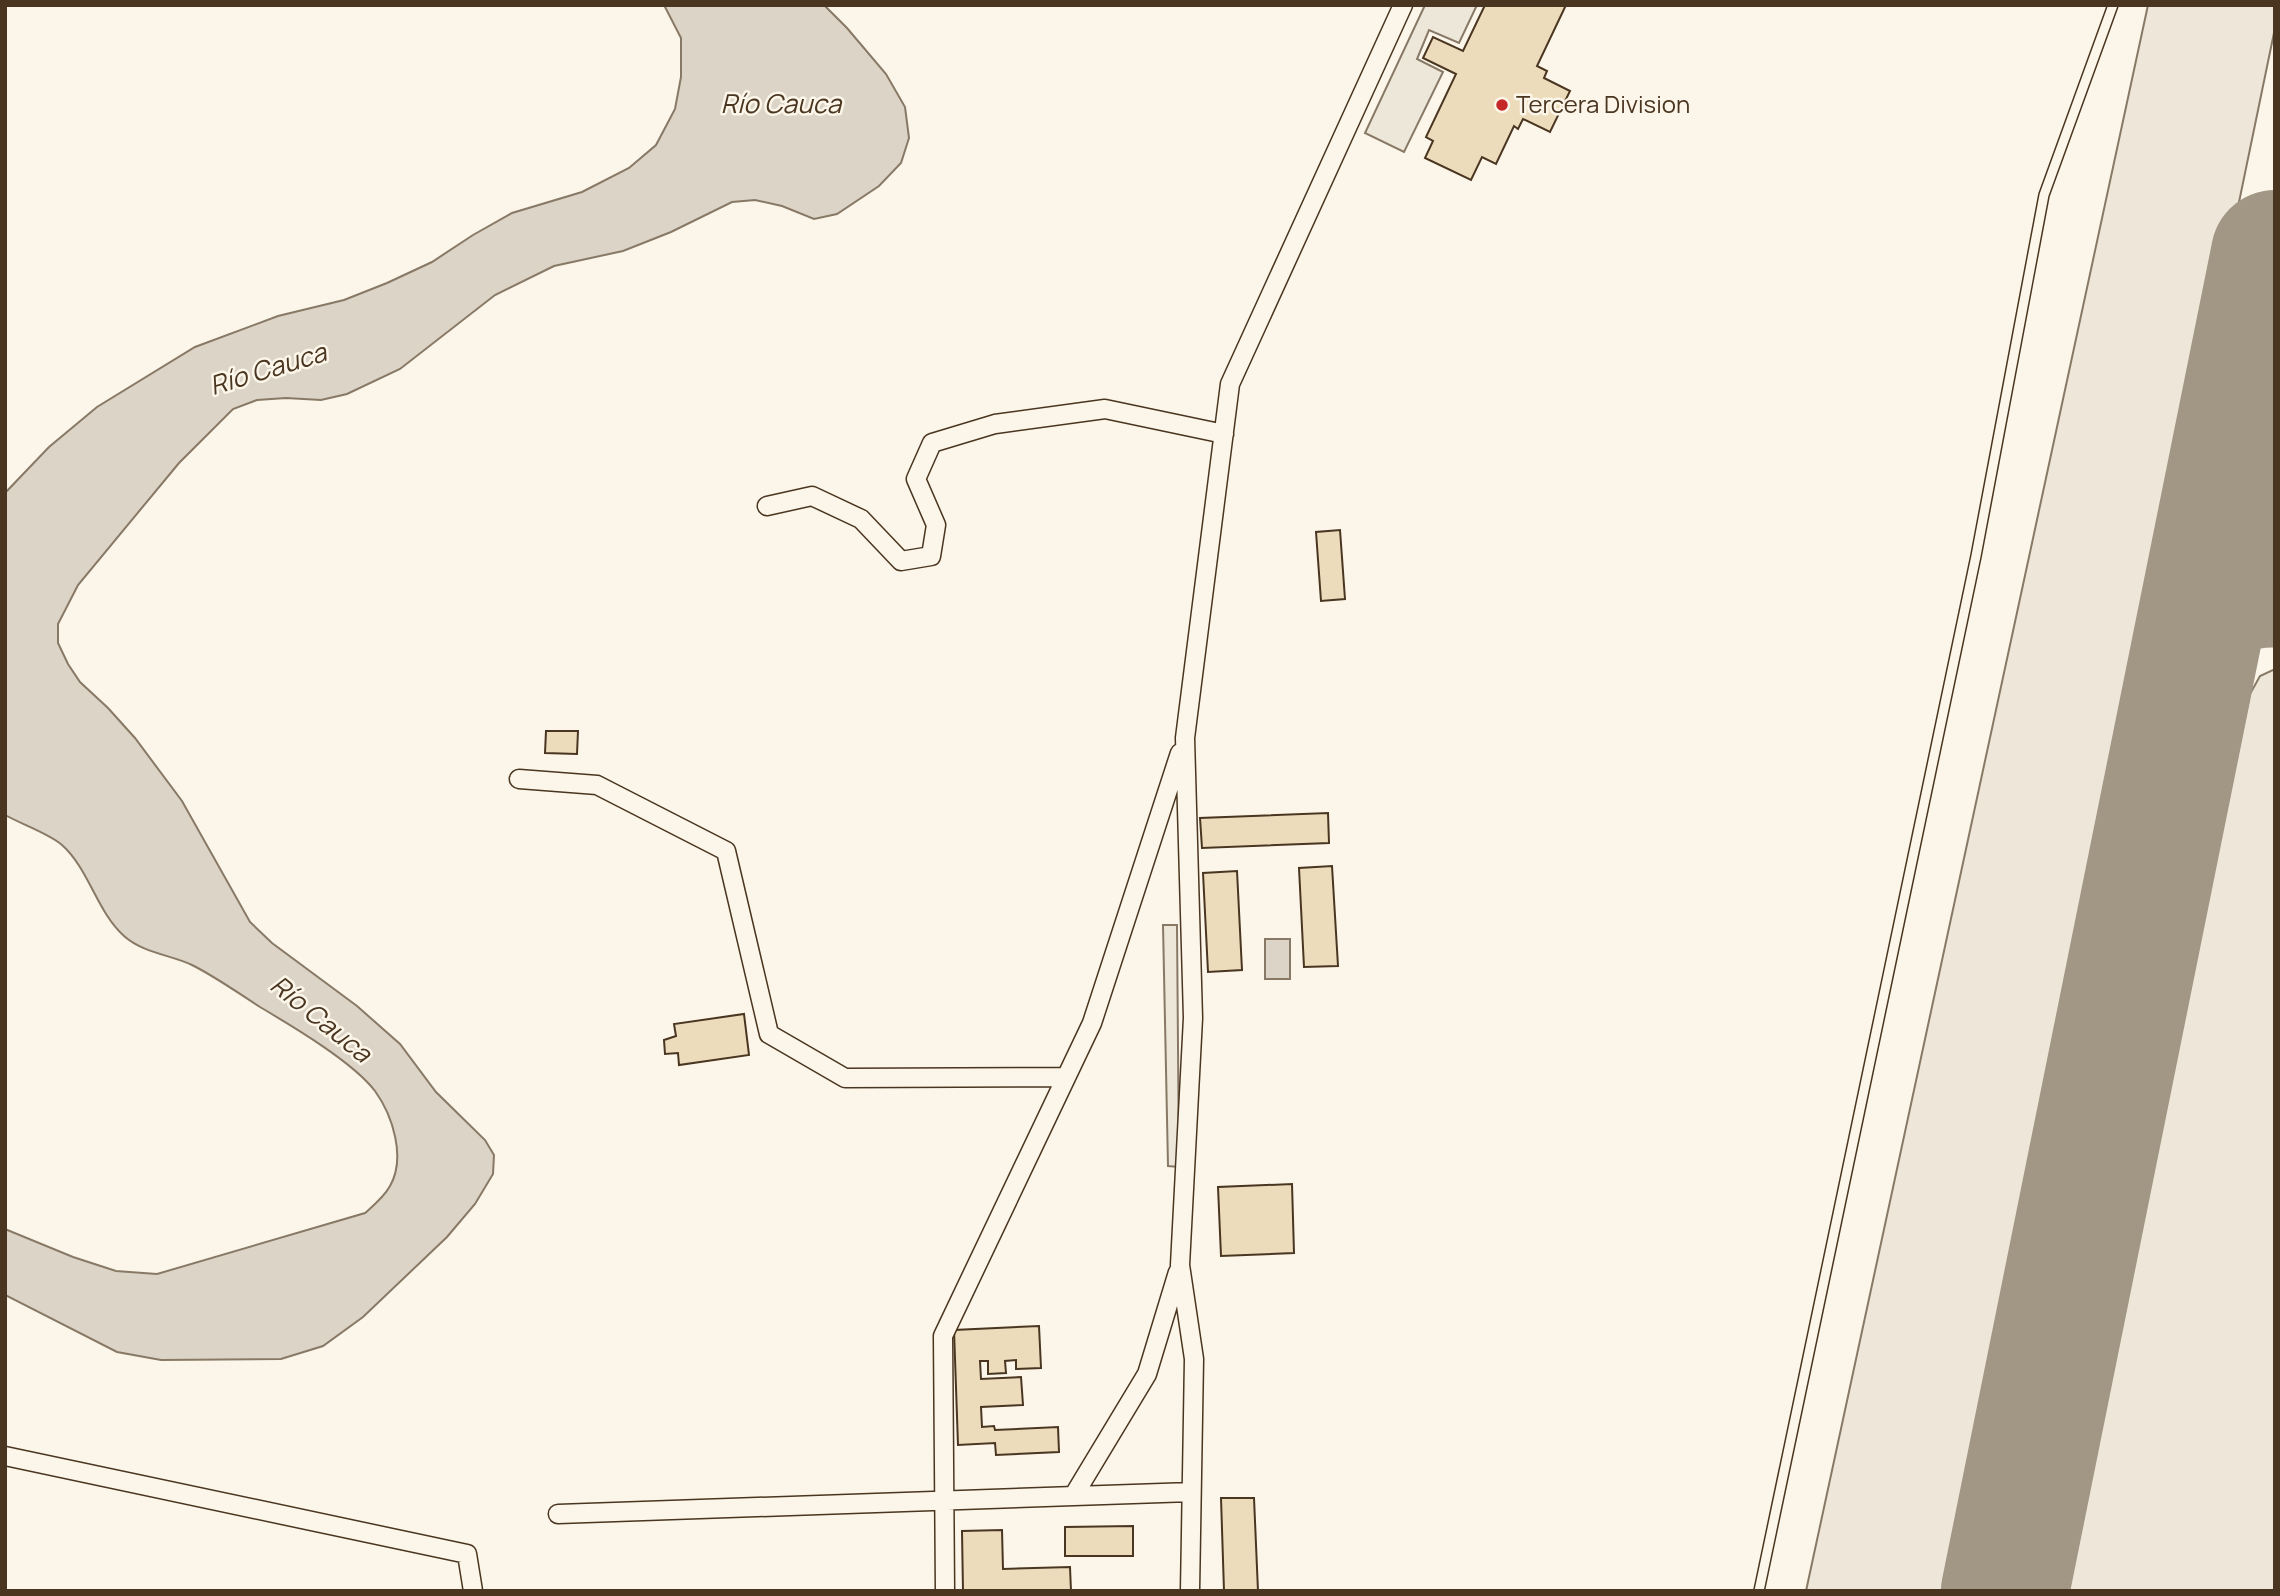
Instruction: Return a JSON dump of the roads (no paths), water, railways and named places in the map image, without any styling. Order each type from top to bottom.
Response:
[{"type":"street","points":[[1190,1591],[1195,1359],[1180,1265],[1193,1018],[1185,738],[1230,384],[1402,5]]},
{"type":"street","points":[[767,506],[812,496],[861,519],[901,561],[931,556],[936,525],[916,479],[932,443],[995,424],[1105,409],[1224,434]]},
{"type":"street","points":[[945,1591],[943,1336],[1092,1023],[1185,738]]},
{"type":"street","points":[[519,779],[597,785],[726,850],[769,1034],[845,1078],[1066,1077]]},
{"type":"street","points":[[1074,1495],[1147,1374],[1180,1265]]},
{"type":"street","points":[[5,1456],[467,1554],[473,1591]]},
{"type":"street","points":[[558,1514],[1191,1492]]},
{"type":"lane","points":[[1759,1591],[1976,556],[2044,195],[2113,5]]},
{"type":"water","name":"Río Cauca","points":[[664,5],[824,5],[886,74],[905,107],[909,138],[901,163],[879,186],[837,214],[814,219],[782,206],[755,200],[732,202],[671,232],[623,251],[554,266],[495,295],[400,369],[347,394],[321,400],[257,400],[233,409],[179,463],[78,585],[58,624],[58,643],[68,664],[80,682],[135,738],[182,801],[250,922],[272,943],[357,1006],[400,1044],[436,1092],[485,1140],[494,1155],[493,1174],[475,1204],[447,1237],[363,1317],[323,1346],[281,1359],[161,1360],[117,1352],[5,1295],[5,1229],[73,1257],[116,1271],[157,1274],[365,1213],[390,1186],[395,1175],[397,1150],[392,1125],[381,1101],[352,1068],[305,1034],[210,975],[192,965],[132,942],[107,915],[79,866],[62,845],[5,815],[5,493],[49,447],[97,407],[195,347],[278,316],[344,300],[387,283],[432,262],[512,213],[582,192],[629,168],[656,145],[675,109],[681,77],[681,38]]},
{"type":"water","points":[[1265,939],[1290,939],[1290,979],[1265,979]]},
{"type":"place","name":"Tercera Division","points":[[1502,105]]}]
